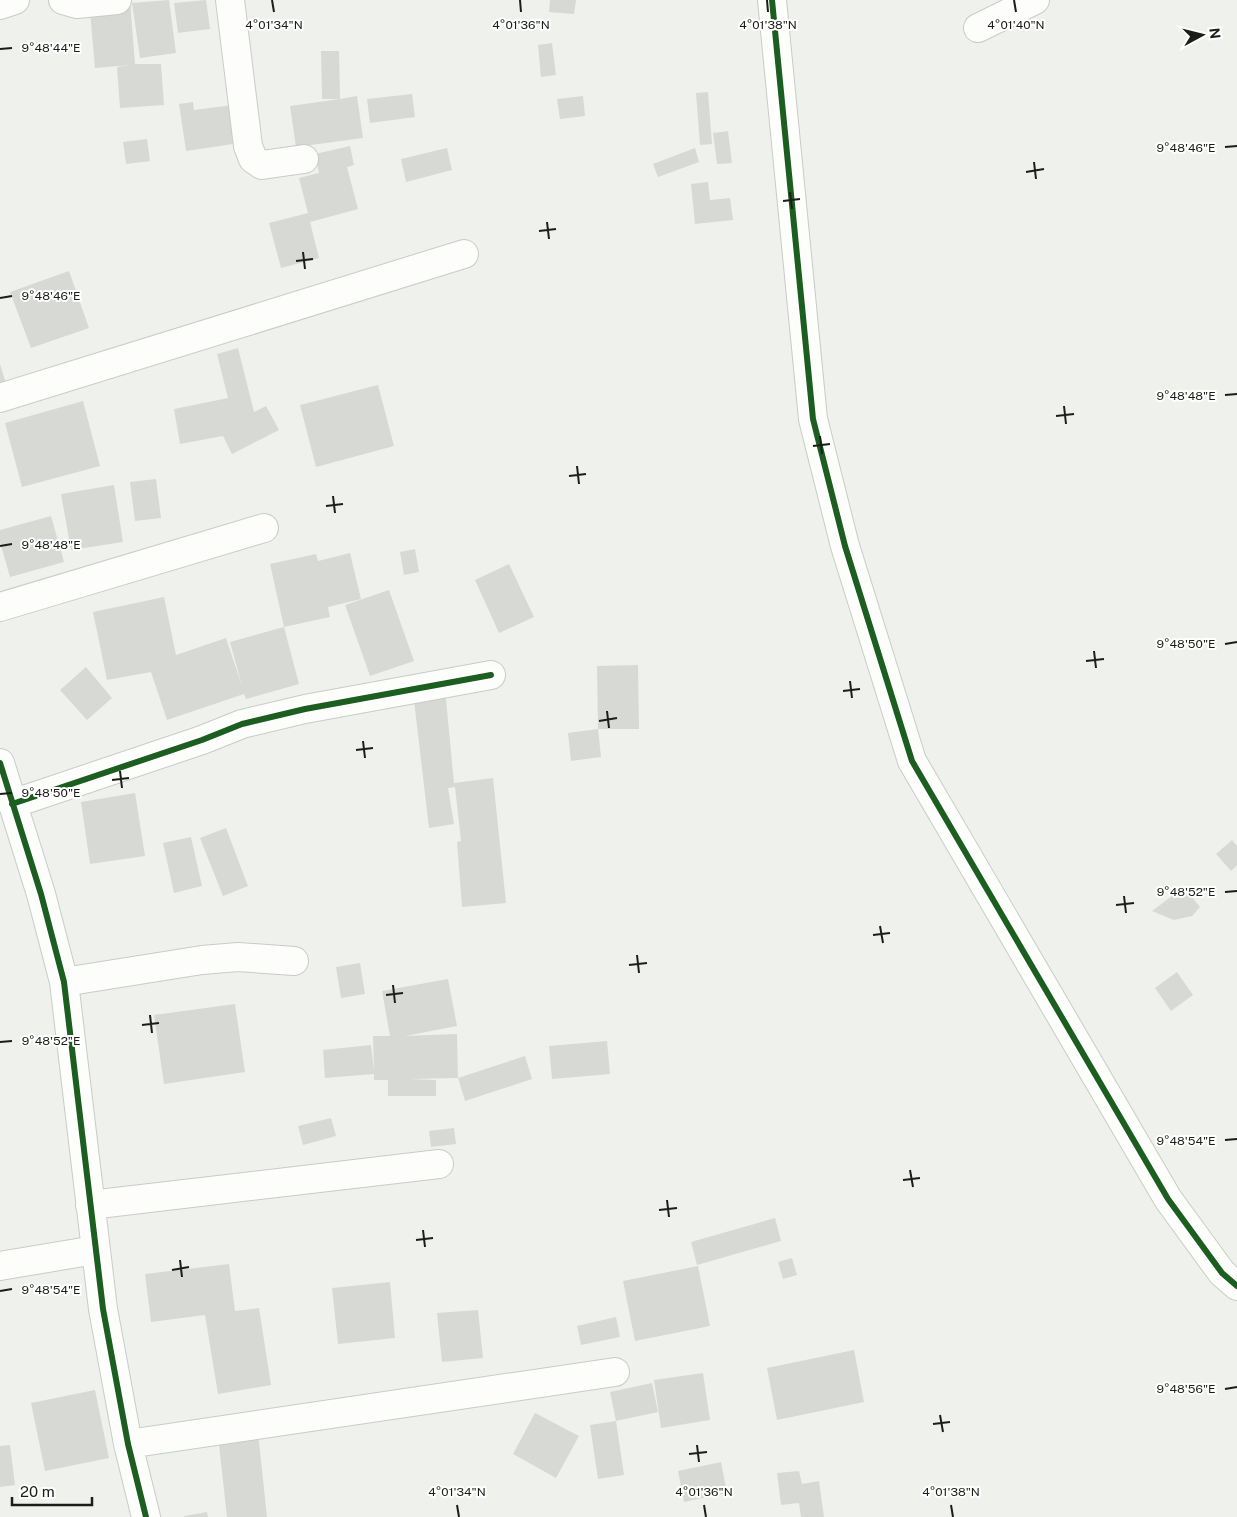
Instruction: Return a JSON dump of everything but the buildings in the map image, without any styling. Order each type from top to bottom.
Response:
[{"type":"street","points":[[0,5],[15,0]]},
{"type":"street","points":[[63,0],[77,4],[117,0]]},
{"type":"street","points":[[230,0],[248,146],[252,159],[262,165],[304,159]]},
{"type":"street","points":[[772,0],[813,419],[845,546],[912,761],[1168,1199],[1222,1273],[1237,1286]]},
{"type":"street","points":[[978,28],[1036,0]]},
{"type":"street","points":[[0,398],[464,254]]},
{"type":"street","points":[[0,608],[264,528]]},
{"type":"street","points":[[12,804],[202,740],[242,724],[304,709],[491,675]]},
{"type":"street","points":[[0,763],[41,894],[64,982],[103,1308],[128,1444],[146,1517]]},
{"type":"street","points":[[64,982],[202,960],[238,957],[294,960]]},
{"type":"street","points":[[90,1204],[439,1164]]},
{"type":"street","points":[[0,1266],[95,1250]]},
{"type":"street","points":[[128,1444],[615,1372]]},
{"type":"cycle path","points":[[772,0],[813,419],[845,546],[912,761],[1168,1199],[1222,1273],[1237,1286]]},
{"type":"cycle path","points":[[12,804],[202,740],[242,724],[305,709],[491,675]]},
{"type":"cycle path","points":[[0,763],[41,894],[64,982],[103,1309],[128,1444],[146,1517]]}]
